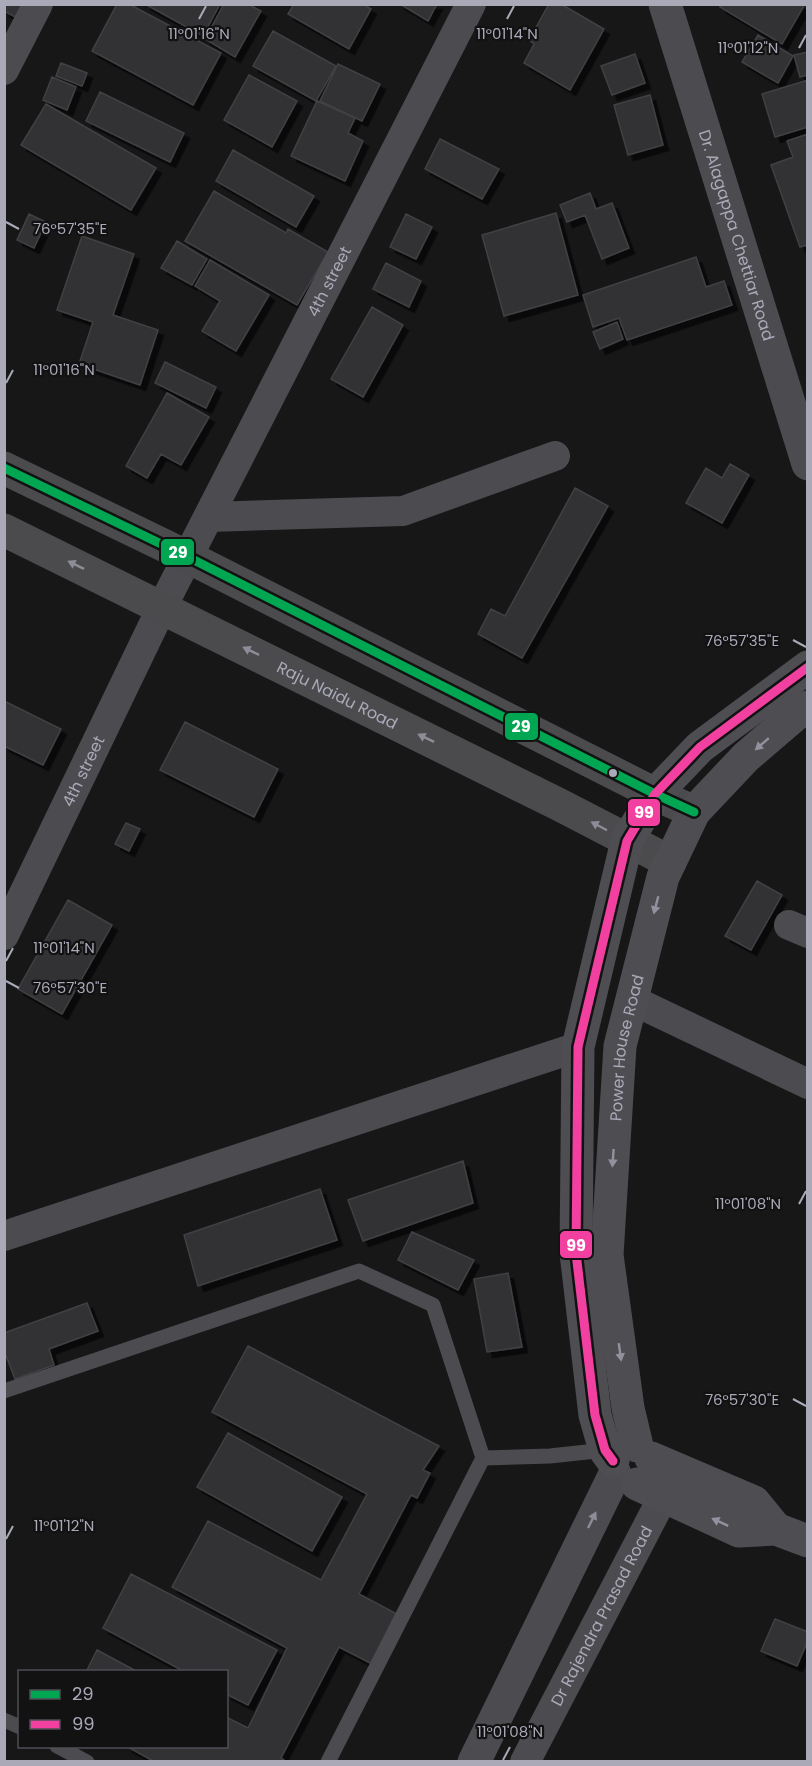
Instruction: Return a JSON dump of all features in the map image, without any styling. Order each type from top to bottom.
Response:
[{"type":"main road","points":[[4,468],[188,557],[694,812]]},
{"type":"main road","name":"Raju Naidu Road","points":[[4,530],[547,798],[670,862]]},
{"type":"main road","points":[[807,667],[700,747],[655,794],[627,841],[578,1047],[576,1253],[595,1415],[637,1469],[754,1502],[776,1528],[807,1541]]},
{"type":"main road","name":"Power House Road","points":[[637,1469],[607,1255],[620,1046],[663,877],[694,812],[746,757],[807,707]]},
{"type":"street","points":[[4,70],[38,4]]},
{"type":"street","name":"4th street","points":[[4,935],[162,608],[471,4]]},
{"type":"street","name":"Dr. Alagappa Chettiar Road","points":[[666,4],[807,464]]},
{"type":"street","points":[[208,517],[403,511],[555,456]]},
{"type":"street","points":[[632,1000],[807,1084]]},
{"type":"street","points":[[4,1236],[578,1047]]},
{"type":"street","points":[[474,1761],[543,1645],[637,1469]]},
{"type":"street","name":"Dr Rajendra Prasad Road","points":[[525,1761],[637,1469]]},
{"type":"street","points":[[495,1761],[543,1645]]},
{"type":"lane","points":[[4,1391],[359,1271],[433,1305],[483,1458],[328,1761]]},
{"type":"lane","points":[[483,1458],[550,1456],[637,1469]]},
{"type":"lane","points":[[4,1720],[18,1726]]},
{"type":"lane","points":[[61,1748],[87,1761]]},
{"type":"building","points":[[4,4],[27,4],[19,19],[4,11]]},
{"type":"building","points":[[117,4],[129,4],[221,53],[193,105],[92,51]]},
{"type":"building","points":[[145,4],[220,4],[203,36]]},
{"type":"building","points":[[224,4],[248,4],[261,11],[235,57],[205,39]]},
{"type":"building","points":[[294,4],[363,4],[371,9],[349,49],[288,14]]},
{"type":"building","points":[[400,4],[437,4],[428,21]]},
{"type":"building","points":[[549,4],[561,4],[604,29],[570,90],[524,63],[534,44],[529,40]]},
{"type":"building","points":[[721,4],[805,4],[782,44],[720,7]]},
{"type":"building","points":[[273,31],[336,66],[316,101],[253,66]]},
{"type":"building","points":[[758,35],[793,56],[778,83],[742,62]]},
{"type":"building","points":[[808,52],[808,75],[800,77],[794,55]]},
{"type":"building","points":[[635,54],[645,83],[612,95],[601,66]]},
{"type":"building","points":[[61,63],[87,73],[82,86],[56,76]]},
{"type":"building","points":[[338,64],[380,84],[362,121],[320,101]]},
{"type":"building","points":[[249,75],[297,101],[272,147],[224,120]]},
{"type":"building","points":[[52,77],[76,87],[67,110],[43,100]]},
{"type":"building","points":[[808,80],[808,127],[775,137],[762,94]]},
{"type":"building","points":[[100,92],[184,133],[170,162],[86,121]]},
{"type":"building","points":[[650,95],[663,145],[628,155],[614,105]]},
{"type":"building","points":[[317,101],[355,118],[348,133],[363,141],[345,181],[291,156]]},
{"type":"building","points":[[46,104],[156,168],[131,210],[21,145]]},
{"type":"building","points":[[808,134],[808,245],[800,247],[771,165],[793,157],[787,141]]},
{"type":"building","points":[[440,139],[499,169],[482,199],[425,169]]},
{"type":"building","points":[[233,150],[314,196],[296,227],[216,181]]},
{"type":"building","points":[[214,191],[286,233],[288,229],[328,252],[297,305],[185,241]]},
{"type":"building","points":[[590,193],[596,209],[612,203],[629,248],[602,259],[585,215],[567,222],[560,205]]},
{"type":"building","points":[[556,213],[578,295],[504,316],[482,235]]},
{"type":"building","points":[[29,214],[46,222],[34,248],[17,240]]},
{"type":"building","points":[[406,214],[432,227],[416,259],[390,247]]},
{"type":"building","points":[[82,236],[134,254],[113,315],[158,330],[140,385],[79,364],[93,322],[57,310]]},
{"type":"building","points":[[177,241],[207,259],[192,285],[161,268]]},
{"type":"building","points":[[696,257],[706,287],[724,281],[732,305],[627,340],[619,318],[593,327],[583,295]]},
{"type":"building","points":[[210,260],[269,295],[236,351],[202,331],[220,301],[195,286]]},
{"type":"building","points":[[386,263],[421,281],[409,307],[373,289]]},
{"type":"building","points":[[372,307],[403,325],[363,397],[331,379]]},
{"type":"building","points":[[617,322],[623,339],[600,349],[593,332]]},
{"type":"building","points":[[165,362],[216,387],[206,408],[155,383]]},
{"type":"building","points":[[167,393],[209,417],[181,465],[161,454],[147,478],[126,466]]},
{"type":"building","points":[[730,464],[749,475],[722,523],[686,503],[706,468],[722,478]]},
{"type":"building","points":[[575,488],[608,506],[522,658],[478,634],[491,609],[505,616]]},
{"type":"building","points":[[4,701],[61,729],[43,765],[4,746]]},
{"type":"building","points":[[185,722],[278,769],[254,817],[160,770]]},
{"type":"building","points":[[126,823],[140,829],[129,851],[115,844]]},
{"type":"building","points":[[757,881],[782,895],[751,950],[725,936]]},
{"type":"building","points":[[68,900],[112,925],[62,1014],[18,989]]},
{"type":"building","points":[[463,1161],[473,1203],[363,1241],[348,1200]]},
{"type":"building","points":[[320,1189],[337,1240],[198,1286],[184,1235]]},
{"type":"building","points":[[412,1232],[474,1260],[458,1290],[398,1260]]},
{"type":"building","points":[[508,1273],[522,1347],[487,1352],[474,1279]]},
{"type":"building","points":[[87,1303],[98,1331],[49,1349],[54,1365],[15,1379],[4,1350],[4,1333]]},
{"type":"building","points":[[248,1346],[439,1446],[423,1470],[430,1473],[417,1498],[411,1495],[359,1594],[397,1614],[372,1664],[339,1647],[281,1758],[287,1762],[155,1762],[130,1748],[228,1748],[228,1718],[248,1728],[287,1648],[172,1587],[208,1521],[321,1580],[367,1494],[212,1412]]},
{"type":"building","points":[[228,1433],[342,1497],[312,1551],[197,1487]]},
{"type":"building","points":[[131,1574],[277,1650],[248,1705],[228,1695],[228,1670],[181,1670],[103,1628]]},
{"type":"building","points":[[775,1619],[808,1632],[808,1640],[797,1666],[761,1651]]},
{"type":"building","points":[[97,1650],[134,1670],[87,1670]]},
{"type":"transit line","name":"29","points":[[4,468],[188,557],[694,812]]},
{"type":"transit line","name":"99","points":[[613,1461],[605,1450],[595,1415],[576,1253],[578,1047],[627,841],[655,794],[700,747],[808,667]]}]
